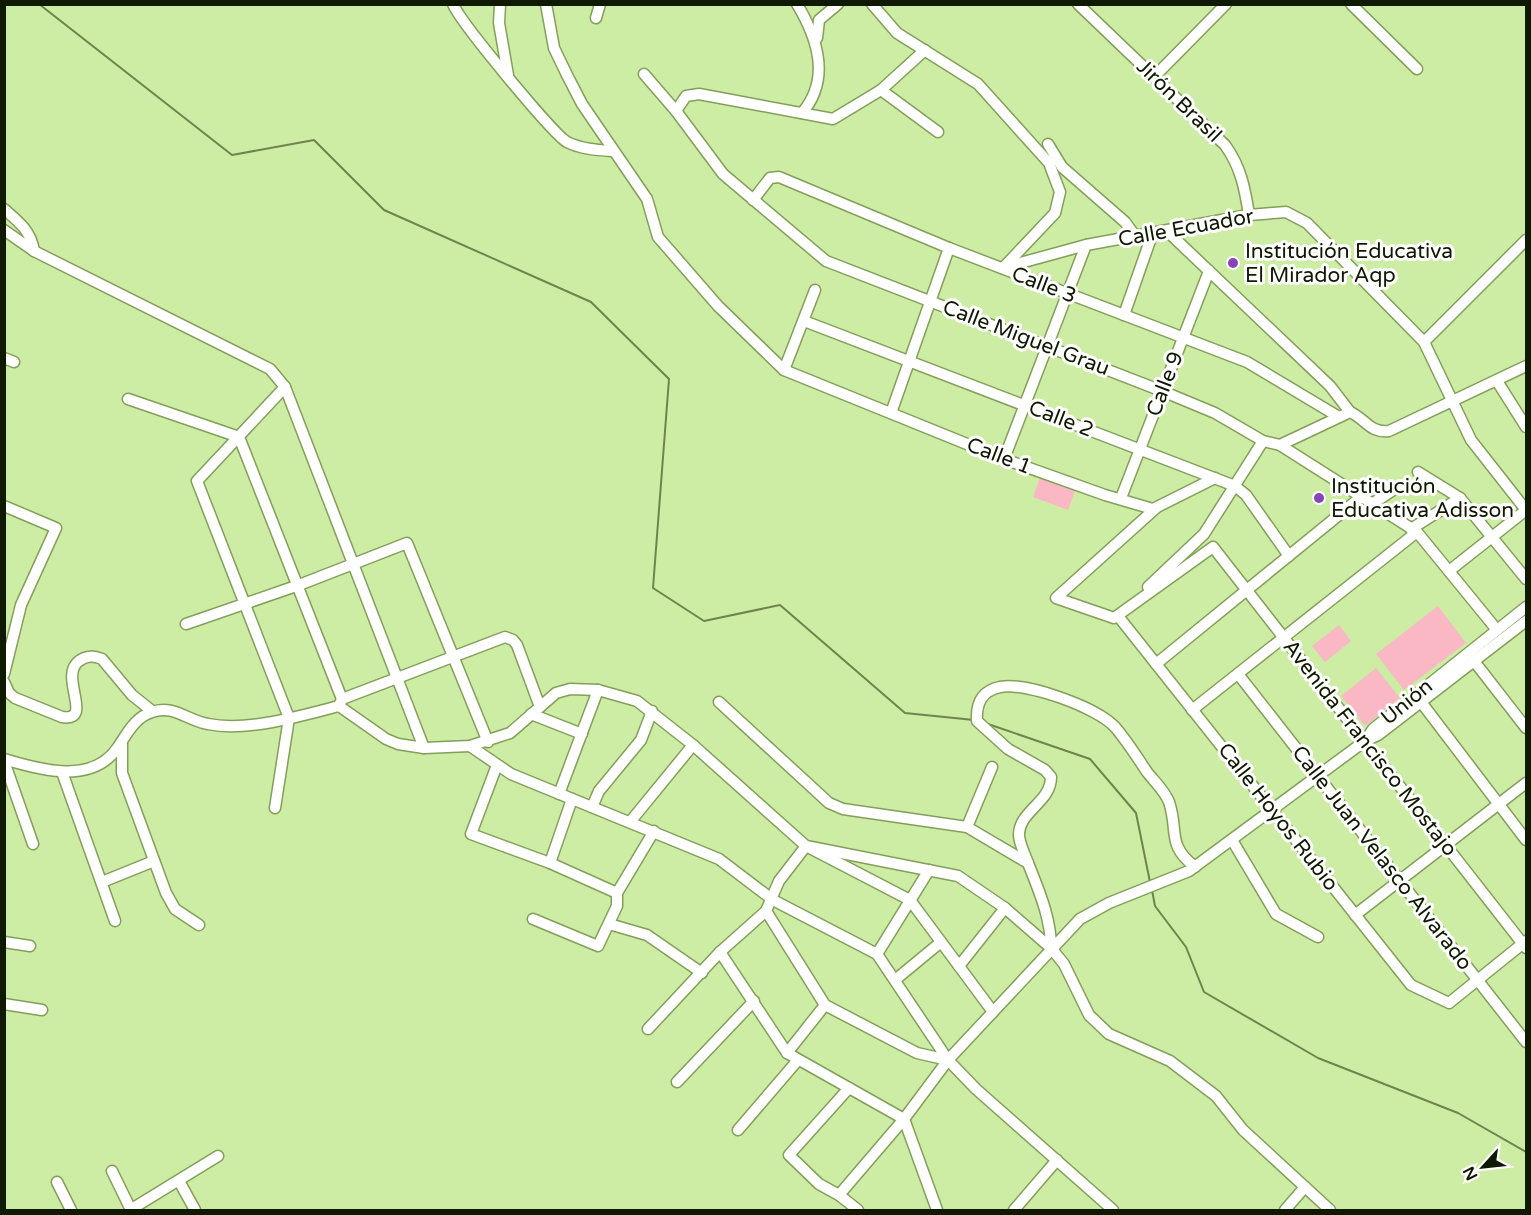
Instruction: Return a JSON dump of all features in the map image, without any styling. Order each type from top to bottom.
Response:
[{"type":"street","points":[[453,4],[477,40],[566,141],[592,149],[612,151]]},
{"type":"street","points":[[500,4],[499,22],[508,76]]},
{"type":"street","points":[[546,4],[554,48],[582,104],[647,199],[658,237],[718,306],[784,370],[815,291]]},
{"type":"street","points":[[596,18],[600,4]]},
{"type":"street","points":[[797,4],[817,42]]},
{"type":"street","points":[[802,113],[813,101],[819,82],[817,42],[819,20],[838,4]]},
{"type":"street","points":[[872,4],[897,33],[978,84],[1037,147],[1054,176],[1059,192],[1055,213],[1002,268]]},
{"type":"street","name":"Jirón Brasil","points":[[1078,4],[1225,145],[1235,158],[1243,178],[1249,215]]},
{"type":"street","points":[[1154,77],[1226,4]]},
{"type":"street","points":[[1351,4],[1417,69]]},
{"type":"street","points":[[675,111],[686,96],[699,94],[833,119],[881,90],[925,50]]},
{"type":"street","name":"Calle Miguel Grau","points":[[644,74],[723,174],[826,261],[1162,391],[1215,413],[1263,441],[1280,446],[1414,531],[1497,630]]},
{"type":"street","points":[[881,90],[938,132]]},
{"type":"street","points":[[1048,144],[1062,166],[1125,222],[1136,237]]},
{"type":"street","points":[[1054,176],[1062,166]]},
{"type":"street","name":"Calle 3","points":[[753,200],[770,178],[777,177],[949,248],[1247,362],[1339,417]]},
{"type":"street","points":[[4,209],[26,228],[32,239],[34,251]]},
{"type":"street","name":"Calle Ecuador","points":[[1002,268],[1086,245],[1152,235],[1249,215],[1286,212],[1307,223],[1424,342]]},
{"type":"street","points":[[4,230],[34,251],[270,369],[285,387],[351,565],[424,748]]},
{"type":"street","points":[[1168,232],[1330,386],[1350,412],[1370,428],[1379,432],[1389,431],[1527,366]]},
{"type":"street","points":[[1124,315],[1152,235]]},
{"type":"street","points":[[1449,571],[1526,510],[1471,440],[1424,342],[1527,240]]},
{"type":"street","points":[[1004,459],[1045,346],[1086,245]]},
{"type":"street","points":[[891,413],[949,248]]},
{"type":"street","name":"Calle 9","points":[[1121,498],[1209,271]]},
{"type":"street","name":"Calle 2","points":[[804,321],[1234,486],[1246,495],[1289,555]]},
{"type":"street","name":"Calle 1","points":[[784,370],[1004,459],[1105,495],[1156,508]]},
{"type":"street","points":[[1497,381],[1527,426]]},
{"type":"street","points":[[275,808],[289,718],[198,481],[285,387]]},
{"type":"street","points":[[128,399],[239,436],[299,585],[340,703],[386,739],[398,744],[424,748],[470,746],[488,742],[510,733],[556,693],[570,689],[598,690],[637,701],[693,745],[806,846],[910,900],[993,1012]]},
{"type":"street","points":[[1280,446],[1350,412]]},
{"type":"street","points":[[1215,478],[1156,508],[1056,598],[1107,616],[1118,616],[1204,534],[1263,441]]},
{"type":"street","points":[[1418,471],[1460,498],[1527,579]]},
{"type":"street","points":[[1372,504],[1399,486]]},
{"type":"street","points":[[1156,664],[1361,497]]},
{"type":"street","points":[[1192,710],[1414,531],[1460,498]]},
{"type":"street","points":[[1134,502],[1140,518],[1137,525]]},
{"type":"street","points":[[4,506],[56,528],[21,605],[4,674]]},
{"type":"street","points":[[186,624],[299,585],[406,543],[488,742]]},
{"type":"street","name":"Avenida Francisco Mostajo","points":[[1118,616],[1213,546],[1525,945]]},
{"type":"street","name":"Unión","points":[[1365,741],[1373,729],[1527,607]]},
{"type":"street","name":"Calle Hoyos Rubio","points":[[1118,616],[1411,986],[1449,1003],[1479,981]]},
{"type":"street","name":"Unión","points":[[1365,741],[1378,735],[1527,621]]},
{"type":"street","points":[[4,760],[39,770],[62,772],[101,765],[108,760],[141,717],[152,711],[165,709],[205,724],[221,726],[289,718],[340,703],[396,677],[505,636],[513,639],[536,711],[582,734]]},
{"type":"street","points":[[4,682],[9,693],[15,698],[70,718],[76,714],[78,707],[71,682],[73,669],[82,659],[96,657],[102,659],[132,695],[152,711]]},
{"type":"street","points":[[1474,661],[1527,728]]},
{"type":"street","name":"Calle Juan Velasco Alvarado","points":[[1238,674],[1527,1042]]},
{"type":"street","points":[[1051,948],[1051,926],[1021,846],[1020,827],[1051,787],[1051,777],[1045,770],[1008,749],[977,721],[976,706],[984,694],[999,687],[1029,690],[1097,713],[1114,727],[1168,800],[1176,845],[1181,856],[1195,867]]},
{"type":"street","points":[[559,794],[598,690]]},
{"type":"street","points":[[719,702],[829,803],[843,809],[967,827],[1028,863]]},
{"type":"street","points":[[1421,702],[1527,840]]},
{"type":"street","points":[[592,807],[599,791],[640,740],[652,711]]},
{"type":"street","points":[[122,741],[122,774],[154,861],[175,909],[200,926]]},
{"type":"street","points":[[839,1195],[904,1119],[948,1060],[1080,919],[1109,903],[1164,882],[1195,867],[1365,741]]},
{"type":"street","points":[[630,822],[693,745]]},
{"type":"street","points":[[470,746],[511,774],[719,859],[773,900],[877,954],[948,1060],[976,1089],[1113,1210]]},
{"type":"street","points":[[4,760],[33,844]]},
{"type":"street","points":[[497,765],[471,834],[550,863],[616,892]]},
{"type":"street","points":[[967,827],[992,766]]},
{"type":"street","points":[[62,772],[115,921]]},
{"type":"street","points":[[1355,915],[1527,783]]},
{"type":"street","points":[[550,863],[573,799]]},
{"type":"street","points":[[533,919],[598,946],[617,906],[616,892],[654,831]]},
{"type":"street","points":[[1232,840],[1276,914],[1317,937]]},
{"type":"street","points":[[806,846],[929,870],[966,880],[1005,908],[1051,948],[1064,964],[1089,1015],[1109,1034],[1170,1060],[1216,1096],[1244,1130],[1330,1210]]},
{"type":"street","points":[[648,1029],[720,952],[766,911],[773,900],[779,880],[806,846]]},
{"type":"street","points":[[102,882],[154,861]]},
{"type":"street","points":[[877,954],[929,870]]},
{"type":"street","points":[[959,966],[1005,908]]},
{"type":"street","points":[[766,911],[825,1005],[917,1053],[948,1060]]},
{"type":"street","points":[[609,924],[647,935],[702,973]]},
{"type":"street","points":[[4,942],[30,946]]},
{"type":"street","points":[[895,980],[941,942]]},
{"type":"street","points":[[1479,981],[1525,945]]},
{"type":"street","points":[[720,952],[787,1053],[904,1119],[937,1210]]},
{"type":"street","points":[[677,1082],[754,1001]]},
{"type":"street","points":[[4,1004],[42,1010]]},
{"type":"street","points":[[787,1053],[825,1005]]},
{"type":"street","points":[[738,1130],[798,1060]]},
{"type":"street","points":[[849,1089],[789,1155],[819,1184],[839,1195],[858,1210]]},
{"type":"street","points":[[112,1171],[130,1210],[218,1156]]},
{"type":"street","points":[[1014,1210],[1056,1160]]},
{"type":"street","points":[[179,1181],[195,1210]]},
{"type":"street","points":[[57,1182],[71,1210]]},
{"type":"street","points":[[1285,1210],[1305,1187]]},
{"type":"shaded area","points":[[1040,478],[1075,491],[1068,510],[1033,497]]},
{"type":"shaded area","points":[[1438,606],[1466,643],[1404,690],[1376,654]]},
{"type":"shaded area","points":[[1339,625],[1351,641],[1325,662],[1312,646]]},
{"type":"shaded area","points":[[1376,668],[1400,698],[1365,726],[1341,696]]},
{"type":"waterway","points":[[39,4],[232,155],[314,140],[384,210],[591,302],[669,379],[653,588],[704,621],[780,605],[905,713],[974,720]]},
{"type":"waterway","points":[[988,724],[1090,759],[1136,813],[1150,882]]},
{"type":"waterway","points":[[1152,890],[1155,906],[1186,947],[1204,992],[1318,1058],[1458,1113],[1526,1152]]},
{"type":"place","name":"Institución Educativa El Mirador Aqp","points":[[1233,263]]},
{"type":"place","name":"Institución Educativa Adisson","points":[[1319,498]]}]
